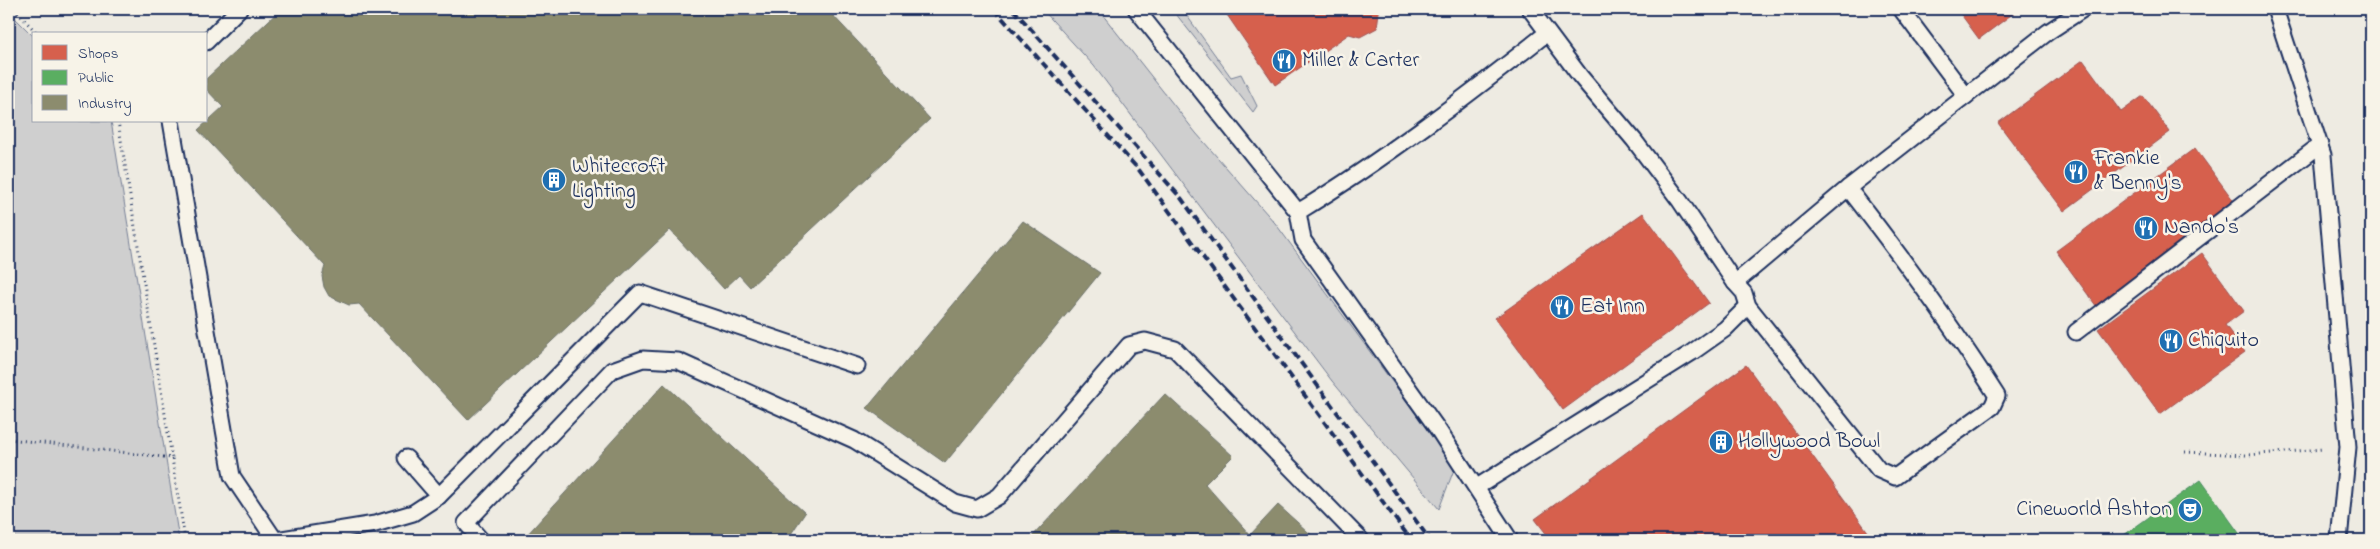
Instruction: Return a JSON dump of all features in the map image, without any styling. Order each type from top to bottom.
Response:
[{"type":"lane","points":[[208,40],[239,9]]},
{"type":"lane","points":[[1136,9],[1298,212],[1304,240],[1477,487],[1510,540]]},
{"type":"lane","points":[[1901,9],[1966,96]]},
{"type":"lane","points":[[1734,283],[1848,188],[2048,32],[2082,9]]},
{"type":"lane","points":[[2276,9],[2323,155],[2348,447],[2339,540]]},
{"type":"lane","points":[[1533,10],[1547,33],[1634,140],[1711,246],[1734,283],[1744,293],[1748,306],[1880,470],[1895,477],[1992,407],[1997,396],[1969,352],[1909,267],[1848,188]]},
{"type":"lane","points":[[1298,212],[1349,181],[1494,75],[1547,33]]},
{"type":"lane","points":[[172,122],[232,476],[276,540],[375,524],[413,513],[439,496],[640,293],[857,366]]},
{"type":"lane","points":[[2076,332],[2320,145]]},
{"type":"lane","points":[[1477,487],[1725,329],[1748,306]]},
{"type":"lane","points":[[481,540],[466,524],[612,370],[643,359],[678,361],[854,440],[955,503],[977,509],[999,496],[1130,345],[1144,341],[1175,349],[1361,540]]},
{"type":"lane","points":[[406,458],[439,496]]},
{"type":"path","points":[[14,9],[36,32]]},
{"type":"path","points":[[118,122],[185,540]]},
{"type":"path","points":[[9,439],[172,458]]},
{"type":"path","points":[[2185,452],[2247,456],[2348,447]]},
{"type":"shaded area","points":[[1042,9],[1098,9],[1196,133],[1275,223],[1455,467],[1439,509],[1332,381],[1094,66]]},
{"type":"shaded area","points":[[1172,9],[1182,9],[1231,77],[1241,74],[1257,106],[1253,112]]},
{"type":"shaded area","points":[[9,12],[32,35],[32,122],[111,122],[179,540],[9,540]]},
{"type":"building: Shops","name":"Miller & Carter","points":[[1223,9],[1376,9],[1379,12],[1377,28],[1360,37],[1349,34],[1275,85]]},
{"type":"building: Shops","points":[[1957,9],[2019,9],[1979,39]]},
{"type":"building: Shops","name":"Frankie & Benny's","points":[[2083,60],[2121,112],[2143,96],[2170,132],[2064,211],[1998,123]]},
{"type":"building: Shops","name":"Nando's","points":[[2195,148],[2236,204],[2097,307],[2056,251]]},
{"type":"building: Shops","points":[[1643,213],[1709,303],[1563,410],[1495,318]]},
{"type":"building: Shops","name":"Chiquito","points":[[2202,253],[2244,311],[2225,325],[2245,352],[2160,414],[2098,329]]},
{"type":"building: Shops","name":"Hollywood Bowl","points":[[1746,365],[1874,540],[1551,540],[1535,519]]},
{"type":"building: Public","name":"Cineworld Ashton","points":[[2201,480],[2244,540],[2117,540]]},
{"type":"building: Industry","name":"Whitecroft Lighting","points":[[281,9],[827,9],[930,119],[750,287],[739,275],[724,289],[670,230],[468,420],[359,304],[349,305],[329,296],[324,287],[322,276],[325,266],[198,130],[223,107],[208,91],[208,77]]},
{"type":"building: Industry","points":[[1023,221],[1100,273],[945,463],[867,408]]},
{"type":"building: Industry","points":[[664,384],[805,513],[787,540],[529,540],[525,537]]},
{"type":"building: Industry","points":[[1165,394],[1233,456],[1205,484],[1250,535],[1278,505],[1317,540],[1029,540]]},
{"type":"railway","points":[[994,9],[1139,170],[1411,540]]},
{"type":"railway","points":[[1013,9],[1181,198],[1430,540]]},
{"type":"place","name":"Miller & Carter","points":[[1284,61]]},
{"type":"place","name":"Frankie & Benny's","points":[[2076,172]]},
{"type":"place","name":"Whitecroft Lighting","points":[[554,180]]},
{"type":"place","name":"Nando's","points":[[2146,228]]},
{"type":"place","name":"Eat Inn","points":[[1562,307]]},
{"type":"place","name":"Chiquito","points":[[2171,341]]},
{"type":"place","name":"Hollywood Bowl","points":[[1721,442]]},
{"type":"place","name":"Cineworld Ashton","points":[[2190,510]]}]
